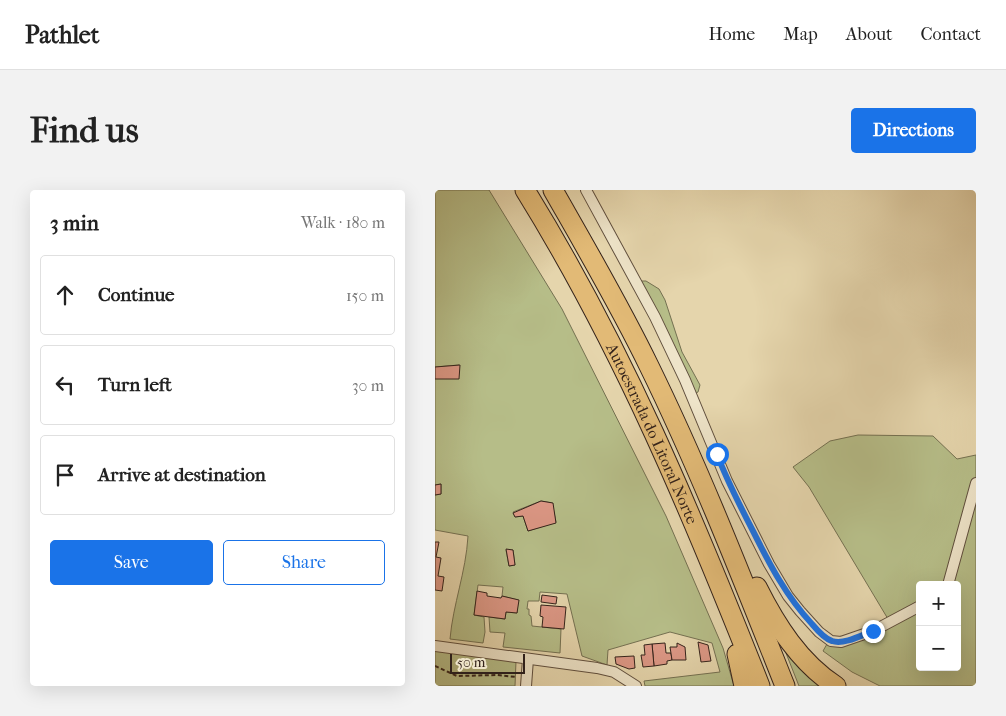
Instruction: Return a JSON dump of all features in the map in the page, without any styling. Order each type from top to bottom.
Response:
[{"type":"highway","name":"Autoestrada do Litoral Norte","points":[[525,190],[585,294],[630,379],[660,443],[760,686]]},
{"type":"highway","name":"Autoestrada do Litoral Norte","points":[[553,190],[591,255],[649,365],[732,552],[785,686]]},
{"type":"highway","points":[[732,552],[740,553],[767,606],[789,641],[816,671],[836,686]]},
{"type":"highway","points":[[738,631],[732,638],[744,686]]},
{"type":"street","points":[[586,190],[672,353],[727,481],[769,564],[788,596],[819,632],[831,641],[841,642],[873,631],[916,608]]},
{"type":"street","points":[[949,581],[976,483]]},
{"type":"street","points":[[435,646],[597,668],[614,672],[636,686]]},
{"type":"street","points":[[526,686],[528,659]]},
{"type":"path","points":[[435,666],[457,676],[497,675],[516,677]]},
{"type":"green space","points":[[435,190],[489,190],[562,309],[666,516],[723,648],[734,686],[645,686],[644,681],[720,672],[712,643],[670,632],[608,650],[607,665],[582,656],[567,594],[540,592],[539,601],[528,601],[527,609],[529,609],[532,626],[561,629],[560,653],[503,647],[505,633],[490,632],[489,617],[505,619],[506,612],[517,613],[518,600],[502,596],[503,587],[478,585],[474,615],[484,617],[485,632],[483,643],[450,639],[465,562],[468,536],[435,530],[435,495],[441,494],[441,484],[435,485],[435,379],[459,365],[435,367]],"holes":[[[541,501],[552,503],[556,522],[528,531],[523,516],[515,517],[513,512]],[[506,550],[513,550],[515,565],[509,566]]]},
{"type":"green space","points":[[638,281],[646,281],[659,289],[665,300],[682,352],[700,385],[698,392],[694,394]]},
{"type":"green space","points":[[858,435],[933,436],[957,459],[976,455],[976,686],[880,686],[852,672],[823,651],[827,644],[841,645],[888,619],[809,487],[793,467],[830,441]]},
{"type":"green space","points":[[782,643],[831,686],[799,686]]},
{"type":"green space","points":[[435,651],[516,661],[515,686],[435,686]]},
{"type":"building","points":[[460,365],[459,379],[435,379],[435,367]]},
{"type":"building","points":[[441,484],[441,494],[435,495],[435,485]]},
{"type":"building","points":[[541,501],[553,503],[556,523],[528,531],[523,516],[515,517],[513,513]]},
{"type":"building","points":[[435,542],[439,542],[436,557],[441,558],[438,576],[444,577],[442,591],[435,590]]},
{"type":"building","points":[[506,549],[513,550],[515,565],[509,566]]},
{"type":"building","points":[[477,591],[487,593],[487,596],[501,598],[502,596],[519,600],[517,613],[506,612],[505,619],[474,615]]},
{"type":"building","points":[[542,595],[557,597],[556,604],[541,602]]},
{"type":"building","points":[[541,605],[566,607],[564,629],[542,627]]},
{"type":"building","points":[[698,642],[708,645],[711,661],[701,662]]},
{"type":"building","points":[[665,643],[666,653],[671,653],[672,660],[667,661],[667,664],[654,666],[652,644]]},
{"type":"building","points":[[677,643],[685,647],[686,660],[672,660],[670,647],[677,647]]},
{"type":"building","points":[[652,644],[654,666],[643,667],[641,655],[645,655],[644,645]]},
{"type":"building","points":[[634,656],[635,668],[629,669],[616,664],[615,657]]},
{"type":"route","points":[[717,454],[727,481],[769,564],[788,596],[800,611],[819,632],[831,641],[841,642],[873,631]]}]
